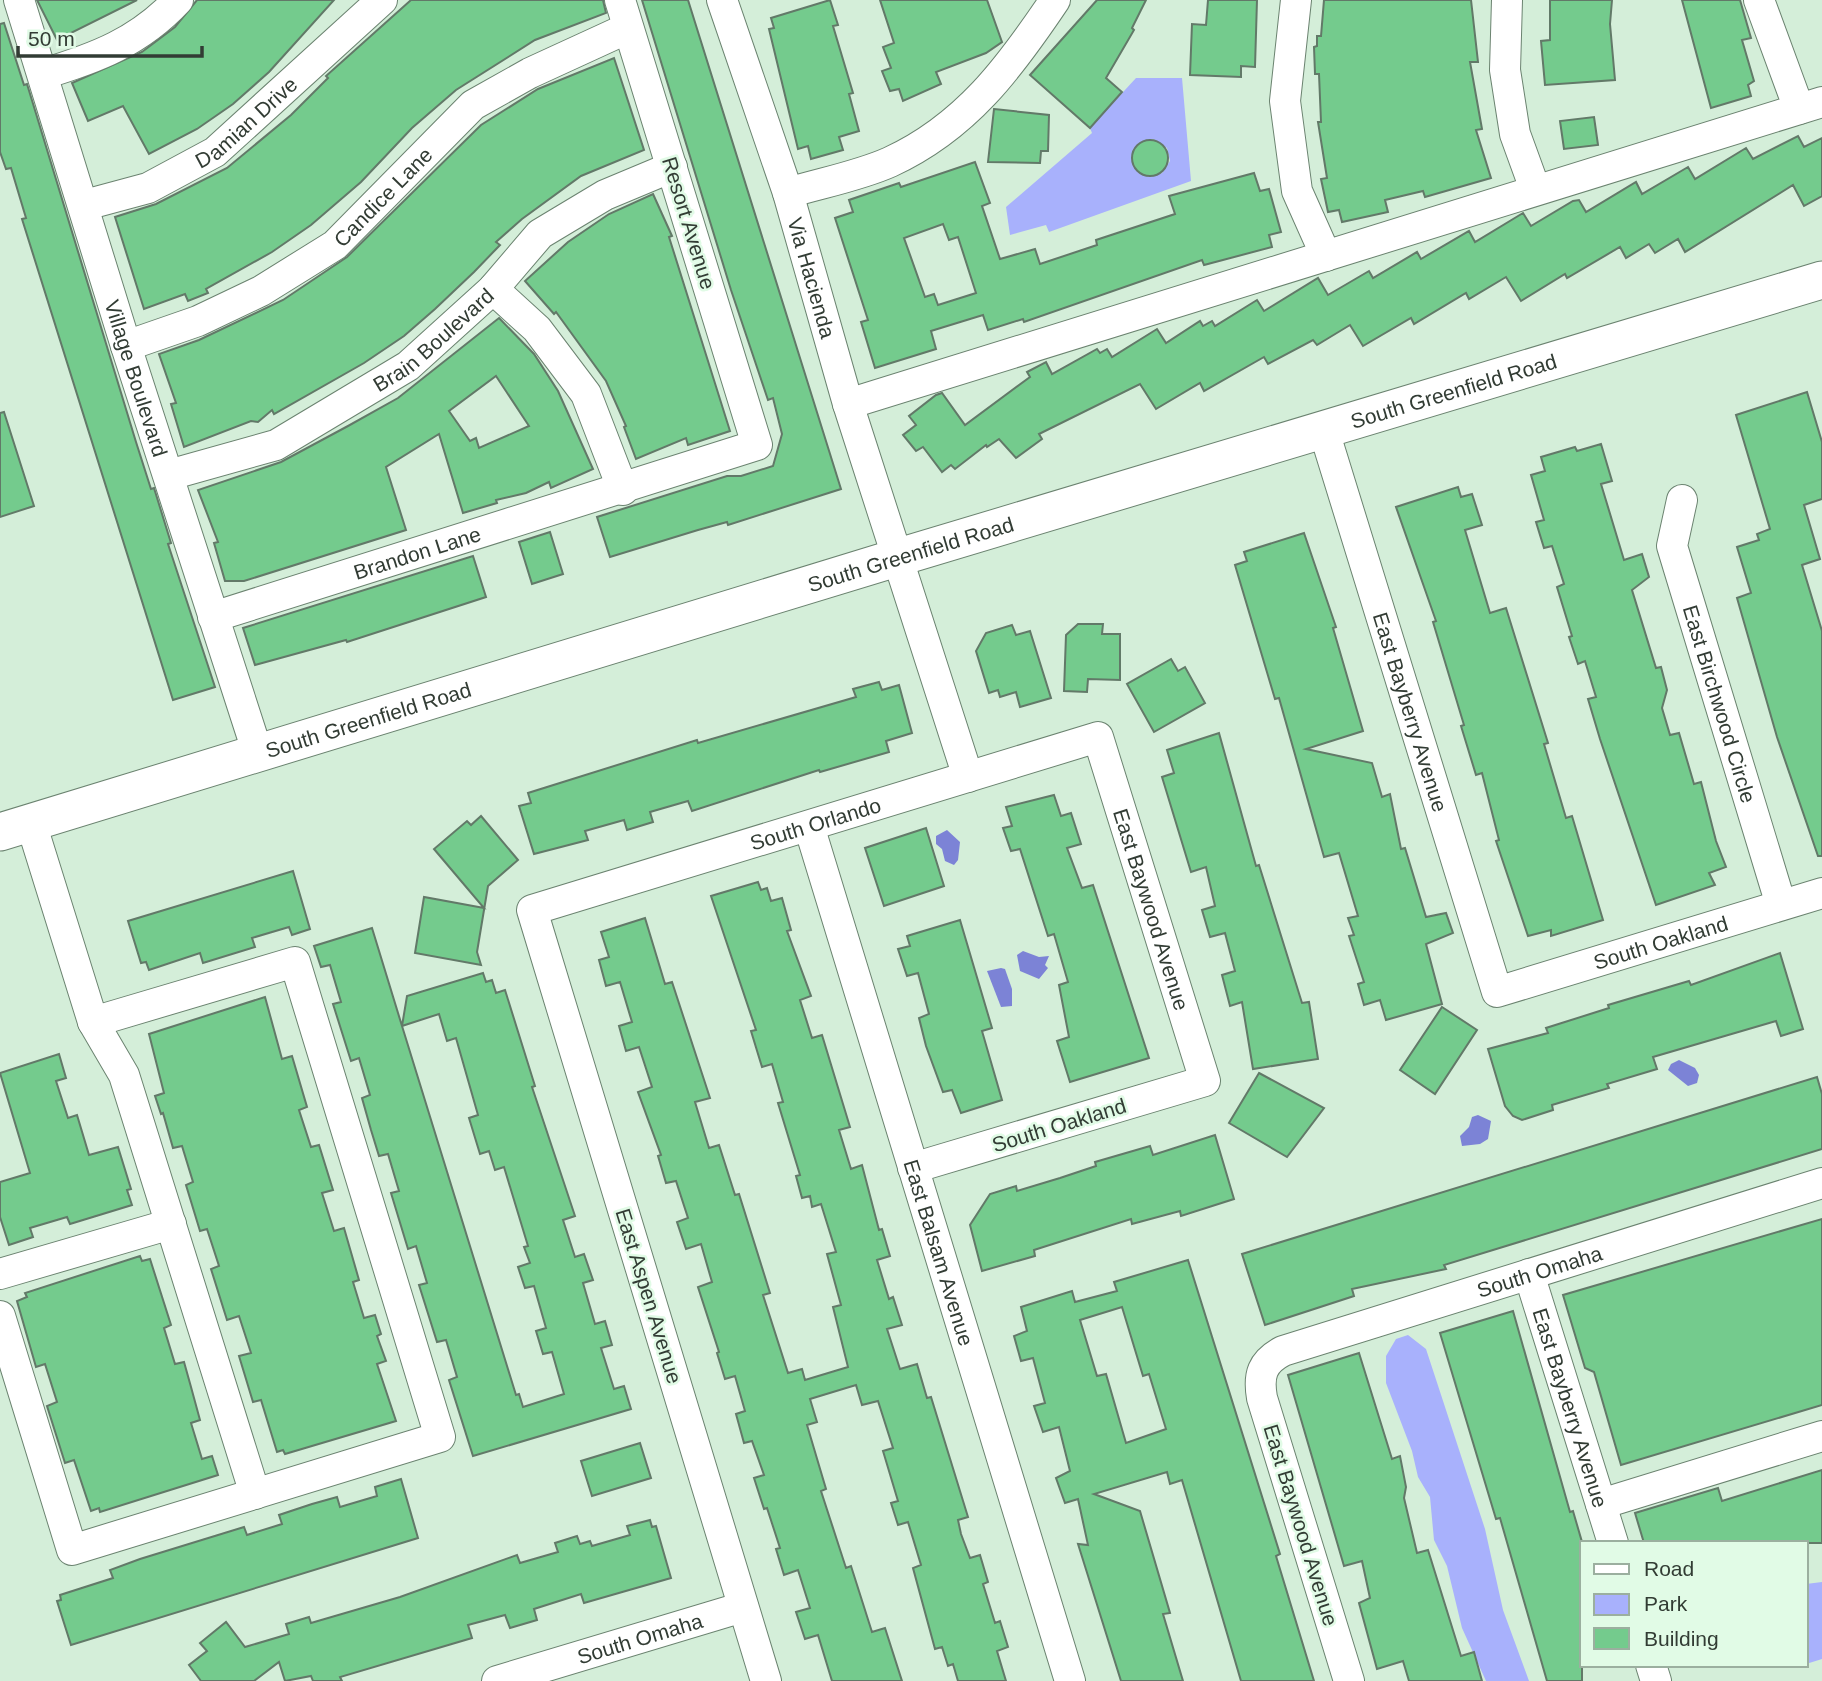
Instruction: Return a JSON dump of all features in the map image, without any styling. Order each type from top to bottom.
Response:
[{"type":"main road","name":"South Greenfield Road","points":[[15,827],[896,558],[1822,280]]},
{"type":"street","name":"Village Boulevard","points":[[19,0],[85,205],[125,346],[258,754]]},
{"type":"street","points":[[43,74],[102,56],[158,22],[178,0]]},
{"type":"street","name":"Damian Drive","points":[[85,205],[148,188],[215,152],[382,0]]},
{"type":"street","name":"Via Hacienda","points":[[722,0],[788,193],[848,404],[896,558]]},
{"type":"street","points":[[788,193],[890,162],[962,117],[1011,66],[1055,0]]},
{"type":"street","points":[[1296,0],[1285,101],[1297,191],[1326,256]]},
{"type":"street","points":[[1507,0],[1504,70],[1515,134],[1535,189]]},
{"type":"street","points":[[848,404],[1535,189],[1811,106],[1759,0]]},
{"type":"street","name":"Resort Avenue","points":[[624,14],[757,446]]},
{"type":"street","name":"Candice Lane","points":[[125,346],[198,321],[261,290],[335,245],[473,105],[624,14]]},
{"type":"street","name":"Brain Boulevard","points":[[169,475],[276,444],[408,366],[493,289],[540,234],[605,195],[672,167]]},
{"type":"street","points":[[493,289],[537,329],[586,394],[623,490]]},
{"type":"street","name":"East Bayberry Avenue","points":[[1324,431],[1497,992]]},
{"type":"street","name":"Brandon Lane","points":[[213,617],[757,446]]},
{"type":"street","name":"East Birchwood Circle","points":[[1682,500],[1672,546],[1782,905]]},
{"type":"street","points":[[896,558],[968,778]]},
{"type":"street","name":"South Orlando","points":[[532,910],[1098,737]]},
{"type":"street","name":"East Baywood Avenue","points":[[1098,737],[1205,1082]]},
{"type":"street","name":"East Balsam Avenue","points":[[809,826],[1070,1681]]},
{"type":"street","points":[[15,827],[93,1022],[124,1075],[255,1494]]},
{"type":"street","name":"South Oakland","points":[[1497,992],[1822,893]]},
{"type":"street","name":"East Aspen Avenue","points":[[532,910],[766,1681]]},
{"type":"street","points":[[0,1316],[72,1550],[440,1437],[295,962],[93,1022]]},
{"type":"street","name":"South Oakland","points":[[913,1168],[1205,1082]]},
{"type":"street","name":"South Omaha","points":[[1262,1368],[1271,1357],[1283,1350],[1822,1183]]},
{"type":"street","points":[[0,1274],[171,1224]]},
{"type":"street","name":"East Bayberry Avenue","points":[[1530,1274],[1612,1541]]},
{"type":"street","name":"East Baywood Avenue","points":[[1262,1368],[1259,1383],[1262,1398],[1349,1681]]},
{"type":"street","points":[[1601,1504],[1822,1436]]},
{"type":"street","name":"South Omaha","points":[[497,1681],[743,1606]]},
{"type":"green space","points":[[1136,78],[1182,78],[1191,181],[1049,232],[1046,225],[1010,235],[1006,207],[1092,133],[1090,128]],"holes":[[[1153,139],[1167,148],[1170,161],[1162,173],[1149,177],[1136,170],[1132,156],[1138,144]]]},
{"type":"green space","points":[[1408,1335],[1426,1349],[1485,1529],[1503,1610],[1529,1681],[1486,1681],[1462,1628],[1447,1566],[1434,1540],[1430,1497],[1418,1477],[1412,1451],[1386,1383],[1386,1356],[1396,1339]]},
{"type":"green space","points":[[1822,1582],[1822,1659],[1808,1663],[1808,1584]]},
{"type":"shaded area","points":[[947,830],[960,842],[958,860],[954,865],[945,861],[942,849],[936,844],[936,836]]},
{"type":"shaded area","points":[[1023,951],[1039,957],[1049,956],[1045,965],[1048,968],[1039,979],[1020,971],[1017,955]]},
{"type":"shaded area","points":[[1005,969],[1012,989],[1012,1006],[1001,1007],[987,971]]},
{"type":"shaded area","points":[[1679,1060],[1695,1068],[1699,1075],[1697,1083],[1688,1086],[1668,1070],[1671,1064]]},
{"type":"shaded area","points":[[1478,1115],[1491,1121],[1488,1139],[1480,1144],[1462,1146],[1460,1136],[1469,1127],[1472,1117]]},
{"type":"building","points":[[37,0],[137,0],[57,40]]},
{"type":"building","points":[[197,0],[334,0],[269,72],[233,104],[197,129],[149,154],[123,106],[88,121],[72,83],[142,52],[175,27]]},
{"type":"building","points":[[411,0],[603,0],[606,13],[535,40],[456,90],[412,128],[361,182],[311,225],[272,252],[206,289],[208,293],[188,301],[185,294],[144,309],[115,217],[156,204],[227,168],[291,115],[328,78],[326,76]]},
{"type":"building","points":[[642,0],[688,0],[841,489],[728,525],[727,522],[610,557],[597,517],[727,476],[741,476],[773,466],[782,434],[773,398],[768,400],[731,290]]},
{"type":"building","points":[[830,0],[838,25],[833,26],[853,93],[849,94],[859,131],[839,137],[843,150],[811,159],[808,146],[798,149],[769,29],[774,28],[771,18]]},
{"type":"building","points":[[880,0],[987,0],[1002,42],[986,53],[936,72],[941,84],[903,101],[899,89],[890,91],[882,71],[891,68],[883,47],[894,43]]},
{"type":"building","points":[[1097,0],[1146,0],[1132,28],[1134,30],[1106,78],[1122,92],[1090,128],[1030,75]]},
{"type":"building","points":[[1208,0],[1257,0],[1255,67],[1241,66],[1241,77],[1190,75],[1192,24],[1206,25]]},
{"type":"building","points":[[1324,0],[1471,0],[1478,62],[1470,62],[1482,129],[1476,130],[1491,178],[1425,197],[1423,191],[1385,200],[1388,212],[1342,222],[1339,210],[1328,212],[1321,179],[1327,178],[1318,122],[1321,122],[1319,74],[1315,74],[1314,47],[1317,46],[1317,36],[1321,36]]},
{"type":"building","points":[[1550,0],[1612,0],[1610,24],[1615,80],[1545,85],[1541,41],[1550,40]]},
{"type":"building","points":[[1682,0],[1740,0],[1751,38],[1742,40],[1754,81],[1748,85],[1751,96],[1711,108]]},
{"type":"building","points":[[4,23],[24,85],[27,84],[136,442],[151,489],[154,488],[171,543],[168,544],[215,687],[173,700],[22,219],[26,218],[11,168],[6,169],[0,152],[0,24]]},
{"type":"building","points":[[614,58],[644,150],[581,176],[522,219],[496,242],[500,245],[435,309],[404,336],[364,363],[274,414],[272,410],[258,422],[251,421],[184,447],[171,404],[176,403],[159,354],[199,340],[283,300],[347,257],[481,125],[538,89]]},
{"type":"building","points":[[994,109],[1049,115],[1048,151],[1041,151],[1040,163],[988,162]]},
{"type":"building","points":[[1594,117],[1598,145],[1564,149],[1560,121]]},
{"type":"building","points":[[1798,136],[1804,147],[1822,138],[1822,196],[1804,206],[1793,185],[1685,252],[1678,239],[1655,253],[1649,244],[1626,258],[1620,247],[1567,278],[1565,274],[1521,301],[1506,277],[1469,299],[1466,293],[1414,324],[1411,318],[1363,346],[1350,325],[1317,345],[1313,340],[1268,364],[1264,357],[1204,391],[1200,383],[1156,409],[1140,384],[1039,434],[1042,439],[1016,458],[999,439],[987,447],[986,445],[955,469],[951,465],[942,472],[923,447],[916,451],[903,435],[916,425],[909,416],[936,395],[942,393],[965,425],[1030,377],[1027,372],[1046,362],[1052,374],[1097,349],[1100,353],[1107,349],[1112,357],[1157,329],[1166,343],[1200,321],[1203,326],[1212,321],[1215,326],[1257,300],[1264,311],[1318,278],[1328,295],[1369,271],[1373,278],[1417,252],[1421,259],[1469,231],[1475,242],[1523,213],[1531,226],[1579,200],[1586,212],[1636,182],[1642,194],[1688,167],[1695,179],[1746,148],[1753,159]]},
{"type":"building","points":[[1150,140],[1163,145],[1168,158],[1163,171],[1150,176],[1137,171],[1132,158],[1137,145]]},
{"type":"building","points":[[975,162],[990,203],[982,206],[1000,259],[1035,249],[1040,264],[1097,245],[1096,240],[1175,214],[1169,196],[1254,173],[1260,191],[1269,189],[1281,232],[1269,235],[1272,247],[1204,265],[1202,260],[1024,322],[1023,319],[988,330],[983,315],[931,331],[936,349],[875,368],[861,322],[868,320],[835,218],[853,212],[849,200],[899,183],[901,187]],"holes":[[[943,224],[949,240],[958,237],[976,293],[938,305],[934,294],[925,297],[904,238]]]},
{"type":"building","points":[[653,194],[672,236],[669,237],[730,431],[688,445],[686,438],[636,459],[624,427],[626,426],[606,381],[556,312],[554,314],[525,281],[568,242],[609,214]]},
{"type":"building","points":[[499,318],[534,354],[558,391],[593,469],[551,488],[549,482],[526,493],[496,500],[497,503],[463,513],[439,434],[386,467],[406,530],[244,581],[225,581],[214,543],[218,542],[198,490],[281,462],[398,398]],"holes":[[[496,376],[529,426],[479,448],[476,438],[470,441],[449,411]]]},
{"type":"building","points":[[1807,392],[1822,442],[1822,499],[1804,505],[1820,559],[1802,565],[1822,631],[1822,856],[1818,856],[1777,737],[1737,598],[1751,593],[1737,547],[1759,540],[1757,534],[1770,529],[1736,415]]},
{"type":"building","points":[[4,412],[34,506],[0,517],[0,413]]},
{"type":"building","points":[[1601,444],[1612,481],[1601,484],[1624,560],[1642,554],[1649,577],[1632,590],[1656,668],[1661,667],[1667,690],[1662,708],[1670,735],[1679,733],[1694,784],[1701,782],[1716,841],[1726,867],[1709,873],[1715,885],[1656,905],[1588,699],[1596,697],[1585,661],[1578,664],[1569,637],[1572,636],[1557,587],[1564,584],[1552,546],[1544,548],[1536,522],[1544,520],[1531,475],[1545,471],[1541,457],[1575,447],[1577,451]]},
{"type":"building","points":[[1458,487],[1461,497],[1472,494],[1482,525],[1465,530],[1490,613],[1506,608],[1548,743],[1544,744],[1566,818],[1572,816],[1603,920],[1551,936],[1551,930],[1528,936],[1496,841],[1499,840],[1482,773],[1476,775],[1461,726],[1464,725],[1433,622],[1436,621],[1396,507]]},
{"type":"building","points":[[550,532],[563,574],[532,584],[519,542]]},
{"type":"building","points":[[1304,533],[1336,627],[1333,628],[1363,731],[1306,749],[1372,763],[1382,797],[1390,794],[1401,849],[1405,848],[1426,917],[1446,913],[1453,933],[1426,944],[1442,1004],[1386,1020],[1380,1000],[1364,1005],[1358,984],[1364,982],[1349,936],[1354,935],[1348,918],[1358,916],[1339,853],[1324,857],[1279,698],[1275,699],[1235,565],[1247,561],[1244,552]]},
{"type":"building","points":[[473,556],[486,597],[347,642],[346,640],[255,665],[243,628]]},
{"type":"building","points":[[1078,624],[1103,624],[1102,634],[1120,634],[1120,680],[1088,679],[1087,692],[1064,691],[1066,635]]},
{"type":"building","points":[[1012,625],[1016,635],[1030,631],[1051,698],[1020,707],[1016,692],[1000,697],[998,690],[989,693],[976,651],[986,633]]},
{"type":"building","points":[[1171,659],[1178,671],[1185,667],[1205,703],[1154,732],[1127,684]]},
{"type":"building","points":[[879,682],[882,690],[899,685],[912,733],[886,741],[889,752],[820,772],[819,770],[692,811],[688,801],[650,812],[653,822],[627,830],[624,820],[585,831],[588,840],[534,854],[519,806],[531,803],[528,793],[697,740],[698,743],[856,697],[853,689]]},
{"type":"building","points":[[1219,733],[1256,866],[1259,865],[1302,1003],[1309,1002],[1318,1059],[1253,1069],[1242,1002],[1230,1006],[1222,975],[1235,971],[1225,933],[1210,937],[1202,910],[1215,906],[1206,867],[1191,872],[1162,777],[1174,773],[1167,750]]},
{"type":"building","points":[[1054,795],[1061,816],[1071,813],[1081,844],[1067,848],[1082,888],[1093,885],[1149,1058],[1070,1082],[1057,1041],[1069,1037],[1059,985],[1068,982],[1054,934],[1048,936],[1020,849],[1011,851],[1003,828],[1012,826],[1006,807]]},
{"type":"building","points":[[481,816],[518,860],[488,886],[477,952],[481,965],[415,953],[424,897],[484,908],[434,849],[467,821],[471,825]]},
{"type":"building","points":[[926,828],[944,886],[884,906],[865,848]]},
{"type":"building","points":[[293,871],[310,929],[292,935],[289,927],[252,938],[255,947],[203,963],[200,953],[149,970],[146,962],[141,963],[128,921]]},
{"type":"building","points":[[758,882],[761,890],[767,888],[771,901],[782,898],[791,930],[787,931],[811,996],[800,1000],[812,1038],[822,1035],[850,1127],[839,1130],[851,1169],[862,1165],[879,1230],[882,1229],[890,1256],[877,1260],[889,1299],[893,1297],[902,1325],[887,1329],[900,1369],[917,1364],[927,1398],[931,1397],[968,1517],[958,1520],[961,1534],[970,1558],[980,1555],[988,1582],[983,1584],[995,1623],[1000,1621],[1008,1647],[997,1651],[1006,1681],[958,1681],[953,1664],[948,1666],[942,1647],[935,1649],[913,1568],[921,1565],[908,1522],[898,1525],[891,1503],[898,1501],[883,1451],[893,1448],[878,1401],[862,1405],[856,1385],[810,1399],[817,1422],[807,1425],[826,1489],[821,1491],[846,1568],[851,1566],[872,1632],[885,1628],[902,1681],[832,1681],[818,1635],[805,1639],[796,1612],[810,1608],[798,1570],[784,1575],[776,1549],[780,1548],[754,1478],[764,1475],[752,1441],[744,1443],[736,1414],[745,1411],[735,1376],[725,1379],[698,1287],[712,1282],[701,1244],[686,1249],[677,1222],[688,1218],[676,1181],[666,1183],[658,1156],[661,1155],[638,1092],[652,1087],[639,1047],[626,1051],[619,1026],[632,1022],[620,982],[606,986],[599,960],[609,957],[601,932],[645,918],[665,984],[672,982],[710,1098],[695,1102],[709,1148],[719,1145],[735,1195],[739,1194],[770,1293],[763,1295],[788,1373],[802,1369],[805,1380],[848,1367],[833,1307],[841,1305],[827,1254],[836,1252],[821,1204],[812,1207],[810,1196],[802,1198],[796,1176],[800,1175],[778,1103],[783,1102],[772,1064],[762,1067],[751,1031],[756,1030],[711,896]]},
{"type":"building","points":[[960,920],[992,1028],[982,1031],[1002,1100],[961,1113],[952,1090],[943,1092],[926,1046],[919,1018],[929,1014],[918,973],[907,976],[898,949],[910,946],[907,936]]},
{"type":"building","points":[[372,928],[402,1026],[407,996],[483,973],[486,982],[492,980],[496,993],[505,990],[535,1086],[532,1087],[575,1216],[563,1220],[575,1257],[584,1254],[593,1280],[583,1283],[595,1324],[605,1321],[612,1345],[601,1348],[614,1389],[624,1386],[631,1409],[473,1456],[449,1380],[457,1377],[446,1340],[437,1342],[419,1285],[427,1283],[416,1246],[408,1249],[391,1193],[399,1191],[388,1154],[379,1156],[371,1130],[362,1098],[370,1095],[359,1058],[351,1061],[333,1004],[341,1002],[330,965],[321,967],[314,946]],"holes":[[[439,1014],[447,1041],[456,1038],[478,1115],[469,1118],[480,1154],[489,1151],[495,1170],[504,1167],[528,1246],[524,1247],[530,1263],[518,1267],[525,1288],[534,1286],[546,1328],[536,1331],[543,1354],[552,1352],[564,1394],[523,1407],[519,1394],[516,1395],[402,1026]]]},
{"type":"building","points":[[1780,953],[1803,1029],[1781,1036],[1776,1021],[1653,1057],[1657,1069],[1607,1084],[1609,1088],[1552,1105],[1553,1110],[1522,1120],[1513,1116],[1505,1106],[1488,1049],[1548,1033],[1546,1028],[1609,1008],[1608,1005],[1689,981],[1691,985]]},
{"type":"building","points":[[265,997],[282,1059],[292,1056],[307,1107],[299,1110],[311,1147],[319,1145],[333,1190],[322,1193],[334,1231],[344,1228],[359,1280],[353,1282],[364,1318],[375,1315],[381,1334],[377,1336],[386,1361],[377,1364],[396,1421],[285,1454],[283,1450],[277,1452],[261,1400],[253,1402],[239,1356],[251,1353],[239,1316],[227,1320],[211,1269],[219,1266],[207,1229],[200,1231],[186,1185],[193,1182],[182,1146],[173,1148],[155,1096],[164,1093],[149,1034]]},
{"type":"building","points":[[1442,1007],[1477,1030],[1435,1094],[1400,1070]]},
{"type":"building","points":[[59,1054],[66,1078],[56,1081],[68,1118],[77,1115],[89,1155],[118,1147],[131,1189],[127,1190],[132,1205],[70,1224],[67,1217],[30,1228],[33,1237],[9,1245],[0,1217],[0,1182],[30,1173],[0,1073]]},
{"type":"building","points":[[1259,1073],[1324,1108],[1287,1157],[1229,1123]]},
{"type":"building","points":[[1817,1077],[1822,1094],[1822,1149],[1444,1265],[1446,1269],[1352,1289],[1354,1296],[1265,1325],[1242,1254]]},
{"type":"building","points":[[1215,1135],[1234,1199],[1181,1216],[1180,1211],[1132,1224],[1131,1219],[1034,1250],[1035,1256],[982,1271],[970,1225],[990,1194],[1016,1186],[1017,1191],[1096,1166],[1095,1162],[1150,1146],[1153,1155]]},
{"type":"building","points":[[1822,1219],[1822,1405],[1621,1465],[1594,1372],[1585,1368],[1563,1295]]},
{"type":"building","points":[[140,1256],[142,1261],[150,1259],[171,1325],[164,1328],[175,1364],[184,1362],[200,1420],[191,1423],[202,1459],[212,1456],[218,1475],[100,1512],[99,1508],[91,1511],[74,1460],[65,1463],[47,1406],[57,1402],[45,1364],[36,1367],[17,1301],[27,1297],[25,1293]]},
{"type":"building","points":[[1188,1260],[1280,1554],[1276,1556],[1314,1681],[1241,1681],[1182,1480],[1170,1484],[1167,1472],[1094,1494],[1140,1511],[1170,1613],[1163,1614],[1183,1681],[1121,1681],[1078,1544],[1088,1545],[1078,1499],[1065,1503],[1056,1478],[1070,1471],[1059,1427],[1043,1432],[1034,1406],[1045,1403],[1033,1358],[1021,1361],[1014,1336],[1027,1331],[1021,1307],[1072,1291],[1075,1302],[1117,1291],[1114,1282]],"holes":[[[1122,1307],[1143,1376],[1149,1374],[1166,1429],[1126,1443],[1106,1374],[1097,1376],[1080,1320]]]},
{"type":"building","points":[[1513,1311],[1570,1512],[1573,1511],[1582,1541],[1582,1681],[1547,1681],[1500,1518],[1496,1519],[1440,1333]]},
{"type":"building","points":[[1359,1353],[1392,1459],[1400,1456],[1406,1487],[1404,1498],[1417,1553],[1428,1550],[1461,1656],[1474,1652],[1482,1681],[1409,1681],[1403,1661],[1377,1669],[1359,1603],[1370,1598],[1362,1561],[1344,1566],[1288,1375]]},
{"type":"building","points":[[640,1443],[651,1478],[592,1496],[581,1461]]},
{"type":"building","points":[[1822,1470],[1822,1543],[1643,1541],[1635,1513],[1718,1488],[1722,1501]]},
{"type":"building","points":[[401,1479],[418,1538],[71,1645],[57,1601],[61,1600],[60,1595],[113,1578],[110,1570],[140,1559],[244,1527],[247,1535],[282,1524],[279,1515],[312,1504],[337,1497],[340,1507],[377,1496],[375,1487]]},
{"type":"building","points":[[650,1520],[652,1527],[656,1526],[671,1578],[584,1603],[581,1594],[534,1609],[537,1620],[510,1628],[505,1615],[468,1625],[472,1638],[340,1677],[342,1681],[313,1681],[311,1676],[285,1681],[279,1662],[254,1681],[201,1681],[189,1665],[207,1651],[200,1643],[226,1622],[245,1647],[289,1634],[286,1624],[309,1617],[311,1623],[400,1597],[517,1555],[520,1563],[558,1552],[555,1543],[577,1536],[580,1544],[590,1541],[592,1546],[630,1535],[627,1526]]}]
